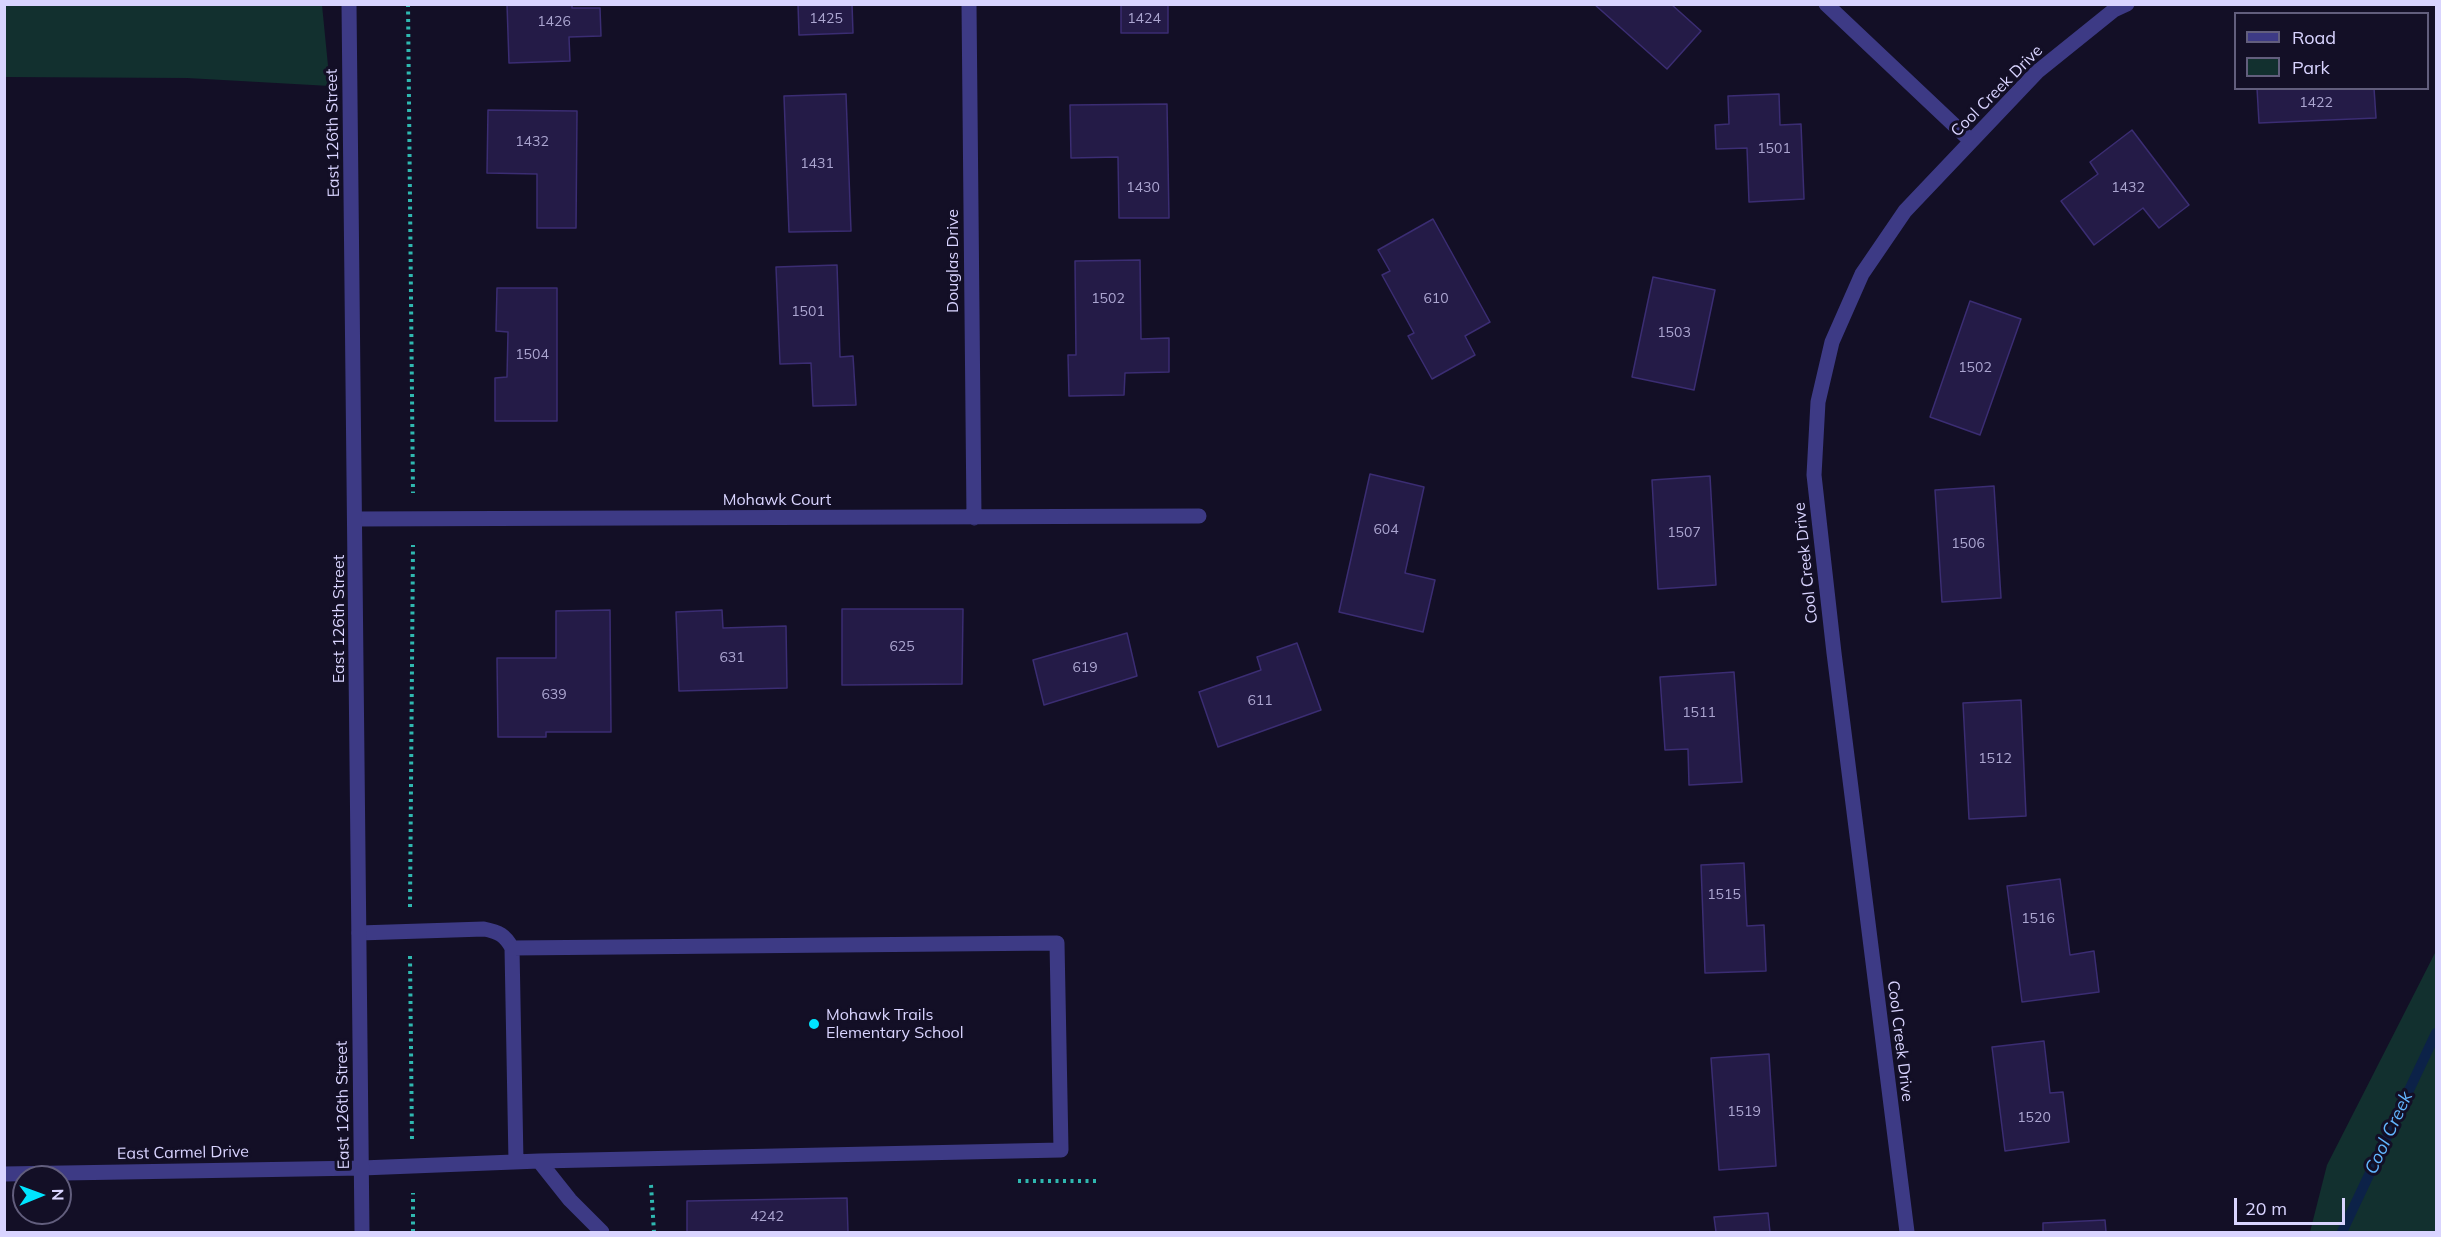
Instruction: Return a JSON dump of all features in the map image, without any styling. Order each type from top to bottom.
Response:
[{"type":"street","name":"East 126th Street","points":[[350,4],[362,1233]]},
{"type":"street","name":"Douglas Drive","points":[[969,4],[974,518]]},
{"type":"street","points":[[1826,4],[1971,141]]},
{"type":"street","name":"Cool Creek Drive","points":[[1907,1233],[1835,664],[1814,475],[1818,402],[1832,342],[1862,274],[1905,211],[2037,72],[2114,10],[2127,4]]},
{"type":"street","name":"Mohawk Court","points":[[356,519],[1198,516]]},
{"type":"street","points":[[359,933],[484,929],[499,932],[507,938],[512,948],[516,1162]]},
{"type":"street","name":"East Carmel Drive","points":[[4,1174],[362,1168],[539,1161],[1061,1150],[1057,943],[512,948]]},
{"type":"street","points":[[539,1161],[570,1200],[602,1233]]},
{"type":"path","points":[[408,4],[413,519],[411,1106]]},
{"type":"path","points":[[413,1194],[413,1233]]},
{"type":"green space","points":[[5,4],[322,5],[330,86],[187,78],[5,77]]},
{"type":"green space","points":[[2436,951],[2436,1232],[2310,1232],[2327,1165]]},
{"type":"building","points":[[507,4],[572,4],[572,8],[600,8],[601,36],[569,37],[570,61],[509,63]]},
{"type":"building","points":[[798,4],[852,4],[853,33],[799,35]]},
{"type":"building","points":[[1121,4],[1168,4],[1168,33],[1121,33]]},
{"type":"building","points":[[1594,4],[1671,4],[1701,31],[1667,69]]},
{"type":"building","points":[[2257,90],[2374,90],[2376,118],[2259,123]]},
{"type":"building","points":[[846,94],[851,231],[789,232],[784,96]]},
{"type":"building","points":[[1779,94],[1780,125],[1801,124],[1804,199],[1749,202],[1747,148],[1716,149],[1715,125],[1729,124],[1728,96]]},
{"type":"building","points":[[1167,104],[1169,218],[1119,218],[1118,157],[1071,158],[1070,105]]},
{"type":"building","points":[[488,110],[577,111],[576,228],[537,228],[537,174],[487,173]]},
{"type":"building","points":[[2132,130],[2189,205],[2159,228],[2143,208],[2094,245],[2061,201],[2098,174],[2090,162]]},
{"type":"building","points":[[1433,219],[1490,322],[1465,336],[1475,355],[1432,379],[1408,336],[1414,333],[1382,275],[1390,271],[1378,250]]},
{"type":"building","points":[[1140,260],[1141,339],[1169,338],[1169,372],[1125,373],[1124,395],[1069,396],[1068,355],[1076,355],[1075,261]]},
{"type":"building","points":[[837,265],[840,357],[853,356],[856,405],[813,406],[811,363],[780,364],[776,267]]},
{"type":"building","points":[[1653,277],[1715,290],[1694,390],[1632,377]]},
{"type":"building","points":[[497,288],[557,288],[557,421],[495,421],[495,378],[507,377],[508,332],[496,331]]},
{"type":"building","points":[[1970,301],[2021,319],[1980,435],[1930,417]]},
{"type":"building","points":[[1370,474],[1424,487],[1405,573],[1435,580],[1423,632],[1339,612]]},
{"type":"building","points":[[1710,476],[1716,585],[1658,589],[1652,480]]},
{"type":"building","points":[[1994,486],[2001,598],[1942,602],[1935,490]]},
{"type":"building","points":[[842,609],[963,609],[962,684],[842,685]]},
{"type":"building","points":[[610,610],[611,732],[546,732],[546,737],[498,737],[497,658],[556,658],[556,611]]},
{"type":"building","points":[[722,610],[723,628],[786,626],[787,688],[679,691],[676,612]]},
{"type":"building","points":[[1127,633],[1137,676],[1044,705],[1033,660]]},
{"type":"building","points":[[1297,643],[1321,710],[1218,747],[1199,692],[1261,670],[1257,657]]},
{"type":"building","points":[[1734,672],[1742,782],[1689,785],[1688,749],[1665,750],[1660,677]]},
{"type":"building","points":[[2021,700],[2026,816],[1969,819],[1963,703]]},
{"type":"building","points":[[1744,863],[1747,926],[1764,925],[1766,971],[1705,973],[1701,865]]},
{"type":"building","points":[[2060,879],[2070,955],[2094,951],[2099,992],[2022,1002],[2007,886]]},
{"type":"building","points":[[2044,1041],[2050,1093],[2063,1092],[2069,1142],[2005,1151],[1992,1047]]},
{"type":"building","points":[[1769,1054],[1776,1166],[1719,1170],[1711,1058]]},
{"type":"building","points":[[847,1198],[848,1232],[687,1232],[687,1201]]},
{"type":"building","points":[[1768,1213],[1770,1232],[1716,1232],[1714,1217]]},
{"type":"building","points":[[2105,1220],[2106,1232],[2043,1232],[2043,1223]]},
{"type":"waterway","name":"Cool Creek","points":[[2342,1232],[2436,1033]]},
{"type":"place","name":"Mohawk Trails Elementary School","points":[[814,1024]]}]
